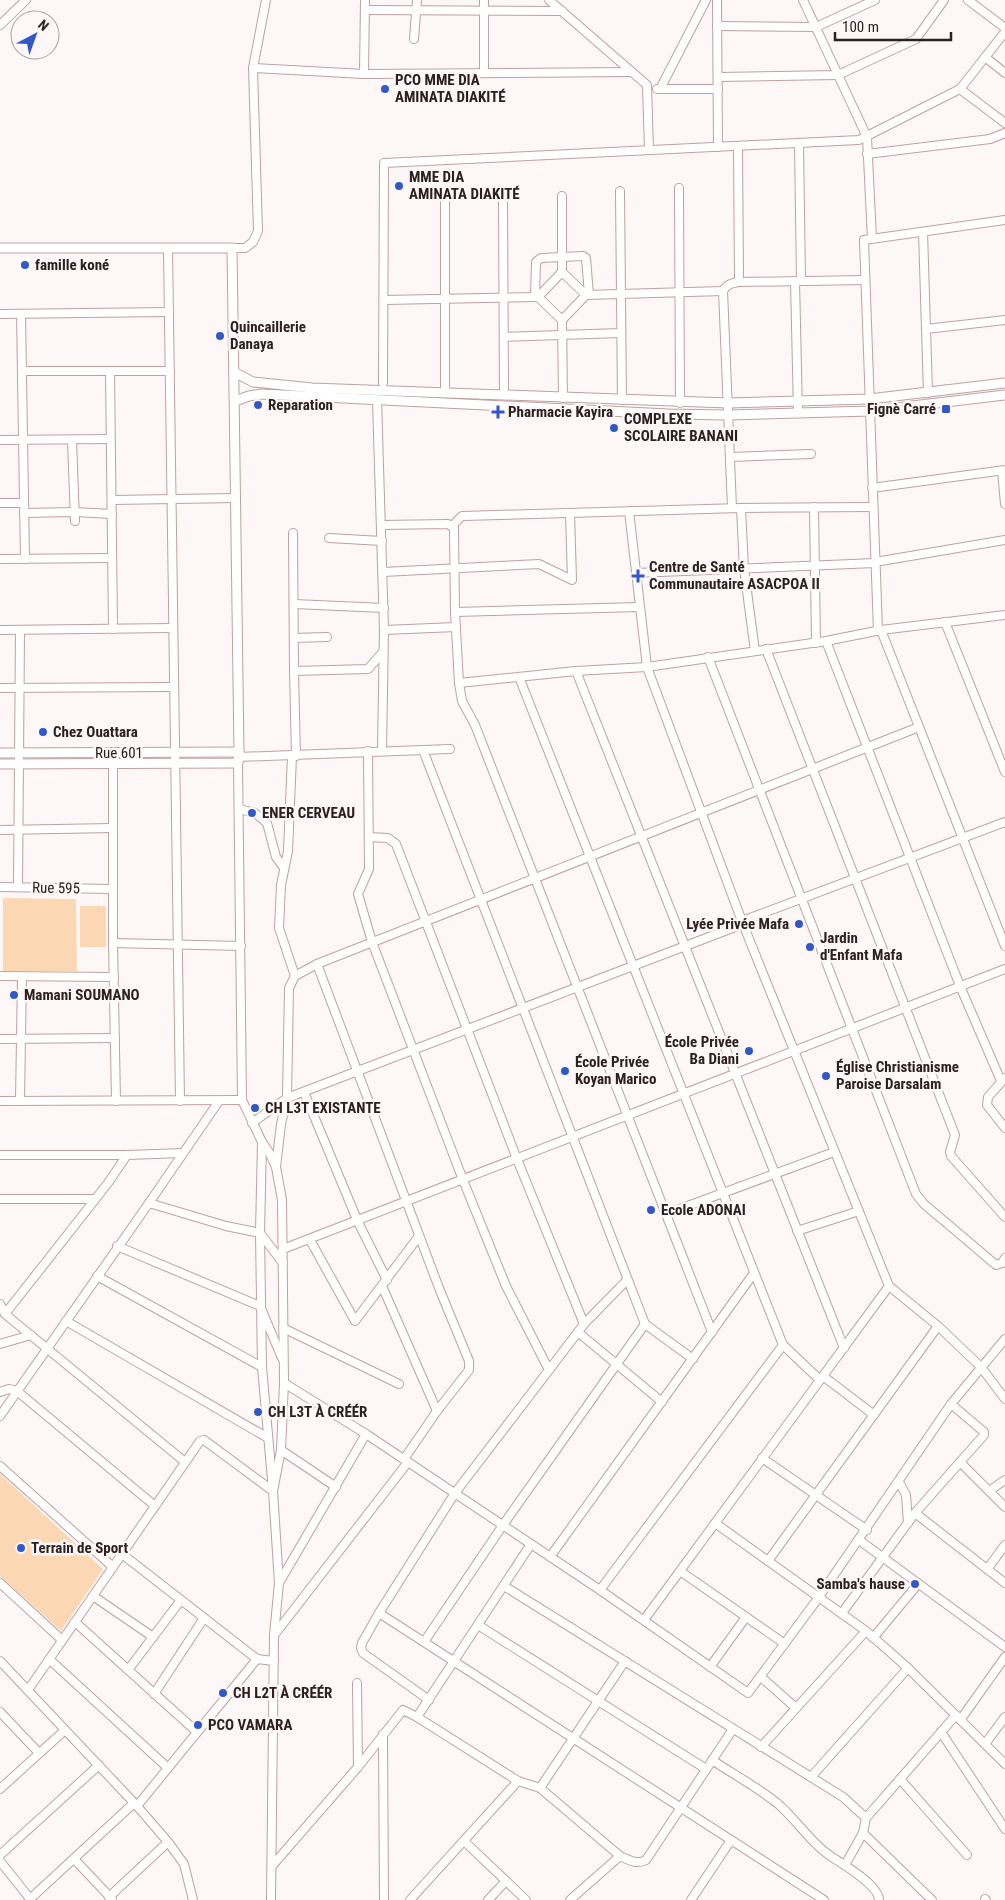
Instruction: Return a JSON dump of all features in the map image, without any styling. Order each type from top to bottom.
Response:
[{"type":"street","points":[[0,25],[26,0]]},
{"type":"street","points":[[0,248],[246,248],[253,242],[258,231],[252,68],[266,0]]},
{"type":"street","points":[[364,74],[365,0]]},
{"type":"street","points":[[414,39],[417,0]]},
{"type":"street","points":[[484,0],[484,73]]},
{"type":"street","points":[[549,0],[647,85],[648,150]]},
{"type":"street","points":[[660,89],[706,0]]},
{"type":"street","points":[[717,0],[718,147]]},
{"type":"street","points":[[803,0],[867,137],[872,239]]},
{"type":"street","points":[[717,26],[816,27],[875,0]]},
{"type":"street","points":[[718,77],[838,75],[916,38],[944,0]]},
{"type":"street","points":[[968,0],[1005,28]]},
{"type":"street","points":[[365,10],[562,11]]},
{"type":"street","points":[[383,383],[384,163],[859,140],[960,88],[1005,32]]},
{"type":"street","points":[[985,57],[1005,73]]},
{"type":"street","points":[[252,68],[364,74],[632,72]]},
{"type":"street","points":[[960,88],[1005,123]]},
{"type":"street","points":[[647,89],[718,89]]},
{"type":"street","points":[[868,154],[990,139],[1005,133]]},
{"type":"street","points":[[798,413],[799,143]]},
{"type":"street","points":[[738,146],[739,282]]},
{"type":"street","points":[[678,188],[680,402]]},
{"type":"street","points":[[620,191],[622,400]]},
{"type":"street","points":[[384,300],[536,297],[562,272],[562,196]]},
{"type":"street","points":[[503,197],[504,395]]},
{"type":"street","points":[[445,198],[445,393]]},
{"type":"street","points":[[1005,220],[864,240],[872,488],[879,630],[1005,946]]},
{"type":"street","points":[[923,232],[928,393]]},
{"type":"street","points":[[168,248],[180,1101]]},
{"type":"street","points":[[232,248],[242,1100],[276,1167],[282,1200],[284,1382],[281,1450],[273,1491]]},
{"type":"street","points":[[562,320],[536,297],[536,260],[541,258],[583,256],[587,259],[588,295]]},
{"type":"street","points":[[562,272],[588,295]]},
{"type":"street","points":[[732,508],[723,291],[728,285],[739,282],[865,280]]},
{"type":"street","points":[[564,398],[562,320],[588,295],[723,291]]},
{"type":"street","points":[[0,314],[169,312]]},
{"type":"street","points":[[21,314],[25,559]]},
{"type":"street","points":[[926,329],[1005,320]]},
{"type":"street","points":[[504,336],[622,332]]},
{"type":"street","points":[[22,370],[170,371]]},
{"type":"street","points":[[110,371],[113,629]]},
{"type":"street","points":[[234,372],[253,382],[312,388],[728,403],[869,398],[1005,384]]},
{"type":"street","points":[[235,401],[262,394],[668,414],[728,415],[870,411],[1005,395]]},
{"type":"street","points":[[377,400],[384,608],[382,751]]},
{"type":"street","points":[[0,440],[110,439]]},
{"type":"street","points":[[72,440],[75,521]]},
{"type":"street","points":[[730,457],[811,454]]},
{"type":"street","points":[[872,488],[1003,471],[1005,504]]},
{"type":"street","points":[[112,500],[236,498]]},
{"type":"street","points":[[0,503],[24,503]]},
{"type":"street","points":[[814,507],[816,643]]},
{"type":"street","points":[[381,525],[452,526],[462,516],[732,508],[873,507]]},
{"type":"street","points":[[742,508],[744,569],[755,651]]},
{"type":"street","points":[[629,511],[647,667],[742,922],[889,1286],[938,1326],[981,1367],[1005,1398]]},
{"type":"street","points":[[24,513],[75,512],[112,514]]},
{"type":"street","points":[[383,572],[539,564],[572,580],[570,513]]},
{"type":"street","points":[[452,526],[455,530],[455,612],[459,683],[462,701],[475,725],[712,1332]]},
{"type":"street","points":[[293,533],[294,756],[288,851],[280,885],[279,928],[295,976]]},
{"type":"street","points":[[329,538],[382,541]]},
{"type":"street","points":[[636,573],[875,562],[1005,540]]},
{"type":"street","points":[[0,559],[112,558]]},
{"type":"street","points":[[294,604],[384,608]]},
{"type":"street","points":[[455,612],[640,606]]},
{"type":"street","points":[[459,683],[576,671],[647,667],[816,643],[879,630],[1005,616]]},
{"type":"street","points":[[945,622],[1005,772]]},
{"type":"street","points":[[384,630],[456,627]]},
{"type":"street","points":[[0,630],[173,628]]},
{"type":"street","points":[[18,887],[20,630]]},
{"type":"street","points":[[294,638],[327,637]]},
{"type":"street","points":[[826,641],[960,986],[1003,1079],[988,1098],[987,1105],[1005,1128]]},
{"type":"street","points":[[766,649],[955,1134],[950,1152],[951,1156],[1005,1217]]},
{"type":"street","points":[[294,671],[368,669],[383,652]]},
{"type":"street","points":[[708,657],[916,1194],[924,1204],[996,1265],[1002,1263],[1005,1258]]},
{"type":"street","points":[[576,671],[844,1348]]},
{"type":"street","points":[[519,677],[721,1193],[783,1346],[821,1378],[874,1415]]},
{"type":"street","points":[[0,688],[174,687]]},
{"type":"street","points":[[276,1167],[281,1124],[287,1098],[289,988],[295,976],[317,964],[424,921],[919,727]]},
{"type":"street","points":[[239,757],[450,749]]},
{"type":"street","points":[[423,750],[645,1324],[693,1359]]},
{"type":"street","points":[[368,751],[369,869],[358,894],[372,942],[463,1180],[506,1286],[549,1370]]},
{"type":"street","name":"Rue 601","points":[[0,753],[175,752],[239,757]]},
{"type":"street","points":[[113,753],[113,943],[116,1102]]},
{"type":"street","name":"Rue 601","points":[[0,764],[175,763],[239,757]]},
{"type":"street","points":[[239,809],[255,813],[267,823],[276,857],[284,868]]},
{"type":"street","points":[[252,1123],[287,1098],[633,967],[802,898],[1005,822]]},
{"type":"street","points":[[0,830],[113,828]]},
{"type":"street","points":[[369,838],[388,838],[396,844],[466,1030],[584,1324]]},
{"type":"street","name":"Rue 595","points":[[0,887],[113,889]]},
{"type":"street","points":[[113,943],[241,946]]},
{"type":"street","points":[[274,1635],[406,1461],[437,1412],[469,1370],[469,1361],[419,1236],[317,964]]},
{"type":"street","points":[[283,1249],[358,1222],[1005,969]]},
{"type":"street","points":[[0,976],[114,978]]},
{"type":"street","points":[[20,1101],[22,976]]},
{"type":"street","points":[[0,1038],[115,1038]]},
{"type":"street","points":[[304,1092],[437,1412]]},
{"type":"street","points":[[0,1101],[242,1100]]},
{"type":"street","points":[[0,1416],[218,1101]]},
{"type":"street","points":[[262,1142],[260,1233],[262,1367],[279,1583],[274,1635],[271,1900]]},
{"type":"street","points":[[666,1214],[834,1152]]},
{"type":"street","points":[[0,1154],[127,1155],[182,1153]]},
{"type":"street","points":[[5,1314],[95,1200],[127,1155]]},
{"type":"street","points":[[0,1199],[95,1200]]},
{"type":"street","points":[[149,1203],[226,1226],[260,1233],[283,1263]]},
{"type":"street","points":[[797,1231],[858,1211]]},
{"type":"street","points":[[310,1240],[353,1320],[356,1320],[419,1236]]},
{"type":"street","points":[[118,1246],[260,1306],[283,1361]]},
{"type":"street","points":[[550,1557],[754,1273]]},
{"type":"street","points":[[97,1276],[262,1367]]},
{"type":"street","points":[[429,1700],[363,1653],[362,1643],[455,1493],[584,1324],[627,1280]]},
{"type":"street","points":[[644,1620],[889,1286]]},
{"type":"street","points":[[0,1304],[5,1314],[185,1462]]},
{"type":"street","points":[[66,1321],[268,1438]]},
{"type":"street","points":[[424,1642],[503,1525],[645,1324]]},
{"type":"street","points":[[768,1561],[938,1326]]},
{"type":"street","points":[[283,1328],[399,1384]]},
{"type":"street","points":[[579,1333],[662,1402]]},
{"type":"street","points":[[0,1344],[31,1335]]},
{"type":"street","points":[[284,1382],[366,1434],[600,1590],[746,1693],[750,1692],[761,1678],[819,1597],[952,1404],[1005,1340]]},
{"type":"street","points":[[600,1590],[783,1346]]},
{"type":"street","points":[[0,1392],[9,1389],[17,1391],[155,1506]]},
{"type":"street","points":[[842,1613],[915,1513],[984,1434],[952,1404]]},
{"type":"street","points":[[279,1583],[366,1434]]},
{"type":"street","points":[[28,1690],[200,1441],[204,1440],[273,1491]]},
{"type":"street","points":[[281,1450],[336,1488]]},
{"type":"street","points":[[762,1458],[866,1530]]},
{"type":"street","points":[[960,1462],[1005,1507]]},
{"type":"street","points":[[0,1466],[113,1567]]},
{"type":"street","points":[[989,1491],[1005,1480]]},
{"type":"street","points":[[899,1482],[906,1495],[908,1523]]},
{"type":"street","points":[[915,1513],[1005,1583]]},
{"type":"street","points":[[715,1523],[866,1631],[908,1668],[1005,1764]]},
{"type":"street","points":[[859,1540],[1005,1647]]},
{"type":"street","points":[[417,1717],[531,1544]]},
{"type":"street","points":[[988,1568],[1005,1546]]},
{"type":"street","points":[[122,1554],[257,1659],[274,1661]]},
{"type":"street","points":[[680,1571],[785,1644]]},
{"type":"street","points":[[0,1583],[62,1640]]},
{"type":"street","points":[[873,1638],[918,1584]]},
{"type":"street","points":[[504,1586],[843,1797],[866,1818]]},
{"type":"street","points":[[93,1596],[153,1637]]},
{"type":"street","points":[[128,1670],[181,1600]]},
{"type":"street","points":[[379,1613],[824,1900]]},
{"type":"street","points":[[710,1667],[746,1617]]},
{"type":"street","points":[[154,1694],[204,1618]]},
{"type":"street","points":[[75,1622],[197,1732]]},
{"type":"street","points":[[478,1625],[706,1769]]},
{"type":"street","points":[[761,1747],[866,1631]]},
{"type":"street","points":[[845,1865],[863,1833],[866,1818],[942,1732],[958,1717],[1005,1657]]},
{"type":"street","points":[[49,1659],[168,1768]]},
{"type":"street","points":[[0,1861],[31,1899],[135,1804],[168,1768],[257,1659]]},
{"type":"street","points":[[0,1661],[99,1764],[168,1842],[184,1864],[193,1900]]},
{"type":"street","points":[[540,1788],[625,1661]]},
{"type":"street","points":[[811,1777],[908,1668]]},
{"type":"street","points":[[761,1678],[796,1708]]},
{"type":"street","points":[[357,1683],[358,1767]]},
{"type":"street","points":[[272,1866],[358,1767],[403,1710],[518,1781],[540,1788],[620,1856],[633,1862],[646,1860],[733,1728]]},
{"type":"street","points":[[0,1712],[39,1753]]},
{"type":"street","points":[[985,1744],[1005,1717]]},
{"type":"street","points":[[0,1789],[65,1730]]},
{"type":"street","points":[[942,1732],[1005,1829]]},
{"type":"street","points":[[383,1734],[384,1900]]},
{"type":"street","points":[[712,1760],[777,1803],[818,1846],[874,1888],[879,1896],[879,1900]]},
{"type":"street","points":[[0,1855],[99,1764]]},
{"type":"street","points":[[900,1779],[968,1855]]},
{"type":"street","points":[[410,1900],[518,1781]]},
{"type":"street","points":[[863,1833],[932,1900]]},
{"type":"street","points":[[691,1900],[731,1840]]},
{"type":"street","points":[[464,1841],[526,1900]]},
{"type":"street","points":[[74,1859],[111,1899],[168,1842]]},
{"type":"street","points":[[570,1900],[620,1856]]},
{"type":"street","points":[[488,1900],[506,1881]]},
{"type":"shaded area","points":[[3,898],[76,899],[77,971],[3,971]]},
{"type":"shaded area","points":[[80,906],[106,906],[106,947],[80,947]]},
{"type":"shaded area","points":[[0,1474],[103,1569],[61,1631],[0,1576]]},
{"type":"place","name":"PCO MME DIA AMINATA DIAKITÉ","points":[[385,89]]},
{"type":"place","name":"MME DIA AMINATA DIAKITÉ","points":[[399,186]]},
{"type":"place","name":"famille koné","points":[[25,265]]},
{"type":"place","name":"Quincaillerie Danaya","points":[[220,336]]},
{"type":"place","name":"Reparation","points":[[258,405]]},
{"type":"place","name":"Fignè Carré","points":[[946,409]]},
{"type":"place","name":"Pharmacie Kayira","points":[[498,412]]},
{"type":"place","name":"COMPLEXE SCOLAIRE BANANI","points":[[614,428]]},
{"type":"place","name":"Centre de Santé Communautaire ASACPOA II","points":[[638,576]]},
{"type":"place","name":"Chez Ouattara","points":[[43,732]]},
{"type":"place","name":"ENER CERVEAU","points":[[252,813]]},
{"type":"place","name":"Lyée Privée Mafa","points":[[799,924]]},
{"type":"place","name":"Jardin d'Enfant Mafa","points":[[810,947]]},
{"type":"place","name":"Mamani SOUMANO","points":[[14,995]]},
{"type":"place","name":"École Privée Ba Diani","points":[[749,1051]]},
{"type":"place","name":"École Privée Koyan Marico","points":[[565,1071]]},
{"type":"place","name":"Église Christianisme Paroise Darsalam","points":[[826,1076]]},
{"type":"place","name":"CH L3T EXISTANTE","points":[[255,1108]]},
{"type":"place","name":"Ecole ADONAI","points":[[651,1210]]},
{"type":"place","name":"CH L3T À CRÉÉR","points":[[258,1412]]},
{"type":"place","name":"Terrain de Sport","points":[[21,1548]]},
{"type":"place","name":"Samba's hause","points":[[915,1584]]},
{"type":"place","name":"CH L2T À CRÉÉR","points":[[223,1693]]},
{"type":"place","name":"PCO VAMARA","points":[[198,1725]]}]
